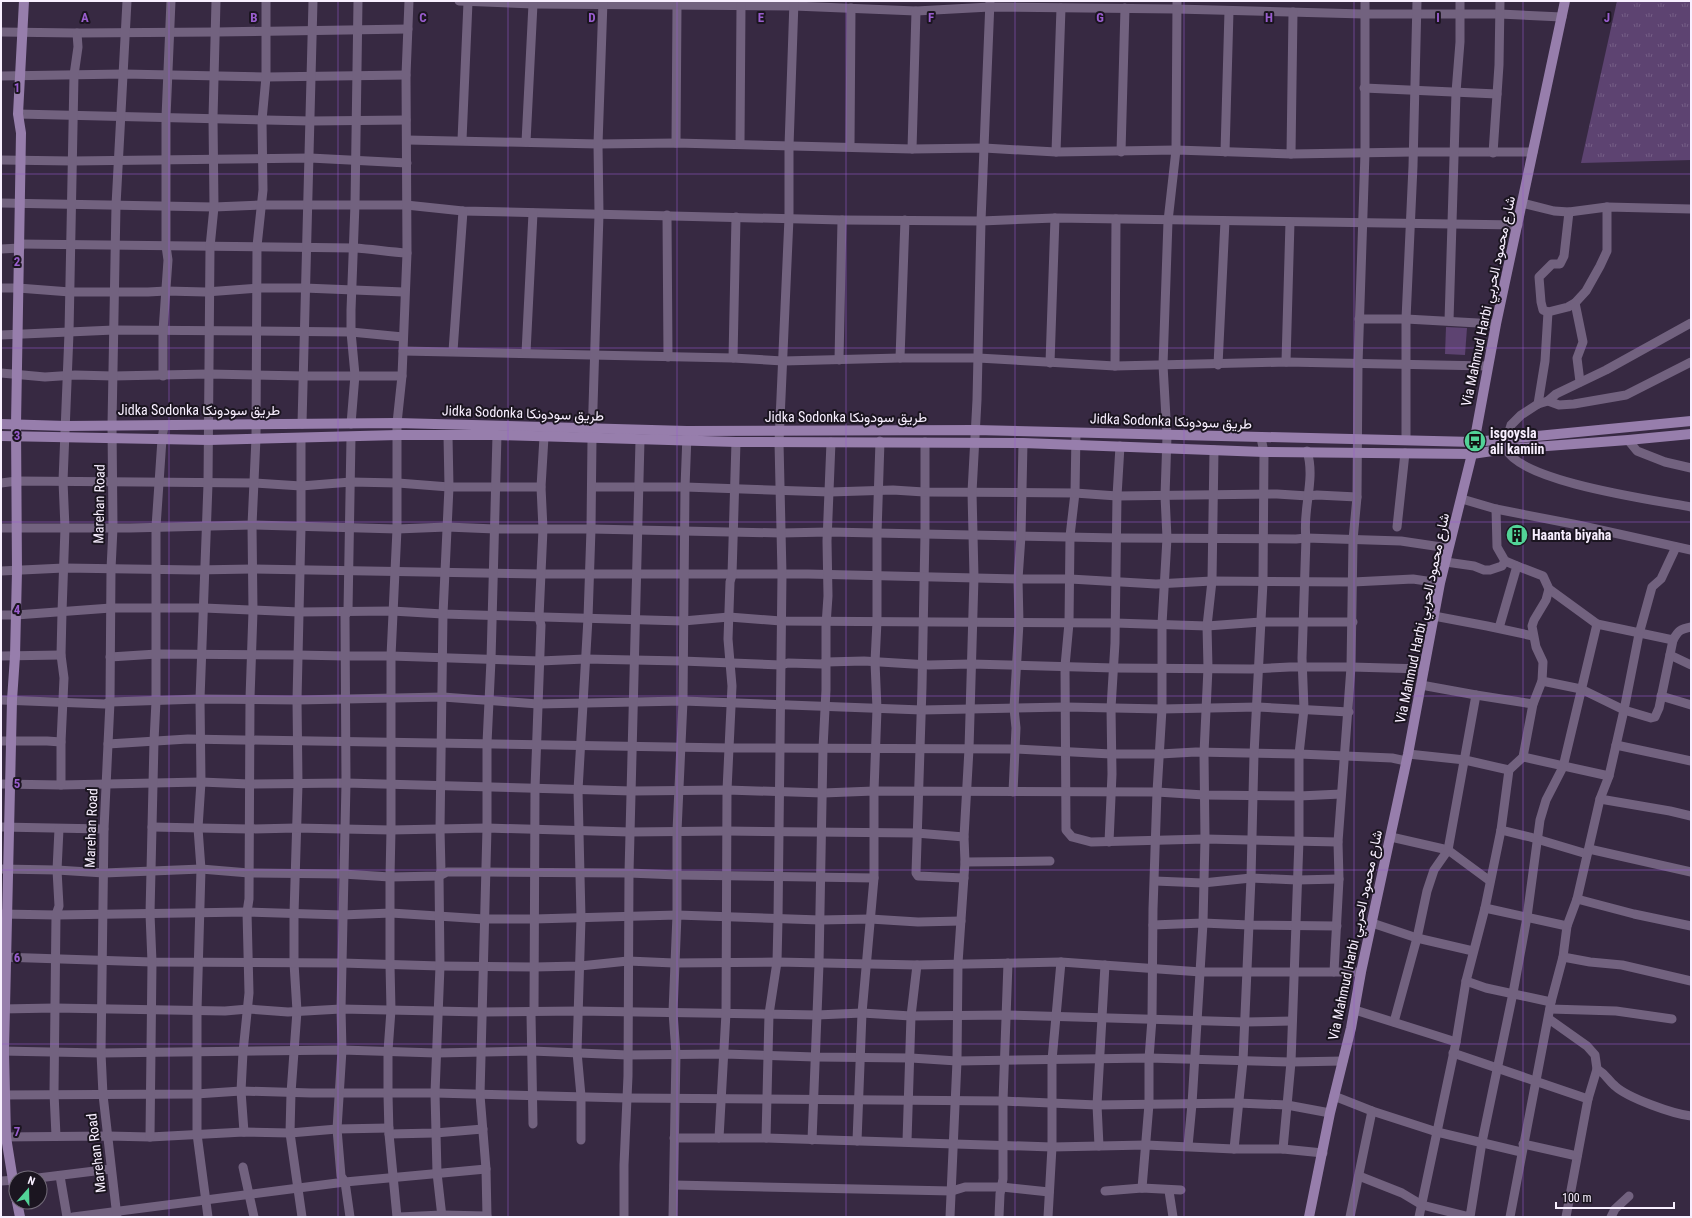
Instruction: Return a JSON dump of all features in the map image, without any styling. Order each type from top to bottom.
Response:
[{"type":"main road","points":[[11,1170],[3,1137],[5,784],[6,741],[12,700],[16,615],[16,425],[21,133],[18,114],[24,1]]},
{"type":"main road","name":"Via Mahmud Harbi شارع محمود الحربي","points":[[1309,1217],[1330,1113],[1355,1010],[1361,972],[1391,837],[1440,583],[1472,454],[1496,324],[1565,1]]},
{"type":"main road","points":[[1687,422],[1688,434]]},
{"type":"main road","name":"Jidka Sodonka طريق سودونكا","points":[[1,424],[66,426],[209,426],[397,423],[592,434],[779,437],[975,430],[1168,436],[1474,442],[1687,422]]},
{"type":"main road","name":"Jidka Sodonka طريق سودونكا","points":[[1,436],[209,440],[398,435],[497,435],[544,437],[592,434],[640,440],[687,436],[736,442],[779,437],[831,442],[1023,443],[1264,452],[1472,454],[1506,449],[1688,434]]},
{"type":"street","name":"Marehan Road","points":[[117,1214],[103,1095],[101,1053],[104,960],[104,829],[110,702],[111,569],[114,483],[112,425],[116,205],[127,1]]},
{"type":"street","points":[[163,376],[163,331],[168,260],[166,246],[166,117],[171,1]]},
{"type":"street","points":[[208,1217],[197,1134],[196,1010],[201,869],[198,828],[201,782],[199,740],[204,608],[205,527],[208,484],[209,331],[211,290],[210,247],[214,207],[213,118],[216,1]]},
{"type":"street","points":[[244,1132],[241,1091],[243,1052],[248,1009],[249,963],[247,912],[249,899],[250,698],[253,611],[252,525],[256,438],[258,246],[263,159],[262,120],[266,77],[266,1]]},
{"type":"street","points":[[302,424],[305,331],[304,288],[310,158],[313,1]]},
{"type":"street","points":[[351,424],[355,375],[351,332],[358,76],[358,1]]},
{"type":"street","points":[[409,1],[406,75],[407,253],[404,292],[402,376],[397,423],[397,529],[392,611],[392,698],[390,743],[391,1010],[388,1051],[388,1094],[389,1131],[398,1217],[487,1217],[486,1169],[480,1095],[487,828],[488,700],[493,615],[497,435]]},
{"type":"street","points":[[462,140],[464,1],[533,4],[602,3],[677,6],[794,3],[851,8],[916,11],[990,4],[1061,8],[1125,8],[1176,5],[1229,11],[1364,14],[1500,14],[1562,17]]},
{"type":"street","points":[[1334,972],[1339,879],[1338,842],[1344,755],[1349,712],[1353,622],[1353,540],[1357,497],[1356,453],[1359,319],[1365,153],[1365,1]]},
{"type":"street","points":[[1406,440],[1406,319],[1413,152],[1417,1]]},
{"type":"street","points":[[1449,321],[1456,92],[1460,42],[1460,1]]},
{"type":"street","points":[[1493,153],[1497,94],[1500,1]]},
{"type":"street","points":[[581,1140],[581,1096],[577,1052],[581,918],[578,790],[590,573],[592,434],[599,214],[598,144],[602,3]]},
{"type":"street","points":[[766,1138],[769,1014],[776,962],[778,919],[782,574],[779,437],[788,218],[794,3]]},
{"type":"street","points":[[526,142],[533,4]]},
{"type":"street","points":[[950,1217],[957,1061],[958,963],[965,862],[964,837],[969,749],[974,577],[972,492],[990,4]]},
{"type":"street","points":[[740,144],[741,5]]},
{"type":"street","points":[[1142,1188],[1149,1104],[1155,841],[1162,709],[1162,624],[1167,538],[1165,496],[1166,448],[1168,436],[1163,365],[1168,221],[1176,150],[1176,5]]},
{"type":"street","points":[[676,143],[677,6]]},
{"type":"street","points":[[850,146],[851,8]]},
{"type":"street","points":[[1056,152],[1061,8]]},
{"type":"street","points":[[1121,152],[1125,8]]},
{"type":"street","points":[[912,149],[916,11]]},
{"type":"street","points":[[1225,152],[1229,11]]},
{"type":"street","points":[[1291,154],[1293,12]]},
{"type":"street","points":[[1,32],[265,32],[408,29]]},
{"type":"street","points":[[62,785],[61,742],[64,678],[62,655],[62,612],[65,528],[63,481],[68,375],[74,75],[78,48],[77,33]]},
{"type":"street","points":[[1,76],[21,77],[124,74],[266,77],[406,75]]},
{"type":"street","points":[[1364,88],[1497,94]]},
{"type":"street","points":[[18,114],[311,121],[406,120]]},
{"type":"street","points":[[407,140],[598,144],[740,144],[912,149],[984,148],[1056,152],[1176,150],[1291,154],[1533,152]]},
{"type":"street","points":[[1,160],[72,161],[310,158],[407,163]]},
{"type":"street","points":[[1,203],[214,207],[308,204],[406,205],[463,211],[842,220],[981,221],[1055,218],[1168,221],[1518,225]]},
{"type":"street","points":[[1522,203],[1554,211],[1568,212],[1607,207],[1691,210]]},
{"type":"street","points":[[1568,212],[1564,256],[1560,264],[1552,264],[1539,277],[1543,310],[1548,312],[1575,304],[1586,291],[1600,266],[1606,251],[1607,207]]},
{"type":"street","points":[[453,351],[463,211]]},
{"type":"street","points":[[526,353],[533,213]]},
{"type":"street","points":[[667,215],[668,357]]},
{"type":"street","points":[[733,358],[736,217]]},
{"type":"street","points":[[1050,363],[1055,218]]},
{"type":"street","points":[[1115,366],[1116,219]]},
{"type":"street","points":[[839,360],[842,220]]},
{"type":"street","points":[[900,358],[905,220]]},
{"type":"street","points":[[1218,365],[1225,221]]},
{"type":"street","points":[[1286,362],[1290,222]]},
{"type":"street","points":[[1,249],[20,246],[93,244],[116,246],[354,248],[374,249],[379,252],[407,253]]},
{"type":"street","points":[[1,288],[70,292],[206,292],[211,290],[258,288],[304,288],[404,292]]},
{"type":"street","points":[[1575,304],[1583,342],[1577,358],[1580,382]]},
{"type":"street","points":[[1538,404],[1545,361],[1548,312]]},
{"type":"street","points":[[1359,319],[1406,319],[1496,324]]},
{"type":"street","points":[[1507,438],[1511,425],[1521,415],[1538,404],[1548,401],[1556,394],[1656,344],[1691,323]]},
{"type":"street","points":[[1,335],[114,330],[257,330],[351,332],[403,336]]},
{"type":"street","points":[[403,351],[595,354],[783,361],[978,358],[1115,366],[1218,365],[1286,362],[1488,366]]},
{"type":"street","points":[[1548,401],[1559,405],[1626,395],[1691,362]]},
{"type":"street","points":[[1,373],[45,377],[68,375],[163,376],[209,374],[402,376]]},
{"type":"street","points":[[150,1137],[152,962],[150,914],[157,654],[156,527],[164,426]]},
{"type":"street","points":[[1076,433],[1075,493],[1070,536],[1070,623],[1065,666],[1066,830],[1072,837],[1083,841],[1109,842],[1205,839],[1338,842]]},
{"type":"street","points":[[350,1217],[345,1182],[341,1176],[337,1129],[342,1050],[340,1009],[346,783],[345,616],[348,611],[348,572],[351,527],[351,436]]},
{"type":"street","points":[[442,1216],[437,1173],[435,1093],[440,966],[440,786],[443,614],[449,487],[448,436]]},
{"type":"street","points":[[673,1217],[676,1054],[673,1012],[677,831],[683,701],[682,660],[687,436]]},
{"type":"street","points":[[533,1124],[531,1014],[534,1011],[534,829],[541,624],[539,617],[542,529],[541,487],[544,437]]},
{"type":"street","points":[[301,438],[301,528],[297,700],[298,784],[294,914],[294,963],[297,1011],[291,1092],[290,1133],[302,1217]]},
{"type":"street","points":[[1234,1149],[1243,1061],[1253,840],[1254,754],[1258,707],[1263,582],[1264,452],[1260,438]]},
{"type":"street","points":[[624,1217],[626,1098],[628,1088],[628,916],[640,440]]},
{"type":"street","points":[[1628,440],[1637,451],[1665,462],[1691,468]]},
{"type":"street","points":[[719,1138],[720,1098],[726,1014],[726,831],[732,704],[732,686],[729,663],[729,617],[730,582],[732,574],[736,442]]},
{"type":"street","points":[[812,1140],[820,964],[823,748],[831,442]]},
{"type":"street","points":[[856,1141],[862,1013],[874,878],[873,833],[876,709],[875,662],[880,442]]},
{"type":"street","points":[[925,442],[922,710],[919,750],[916,873],[918,876],[964,878]]},
{"type":"street","points":[[1013,792],[1016,728],[1014,708],[1019,623],[1018,579],[1021,536],[1023,443]]},
{"type":"street","points":[[1109,842],[1111,708],[1117,581],[1117,496],[1120,446]]},
{"type":"street","points":[[1506,449],[1512,458],[1518,462],[1563,482],[1691,507]]},
{"type":"street","points":[[1188,1146],[1201,972],[1203,923],[1205,839],[1204,753],[1208,668],[1207,626],[1212,581],[1214,450]]},
{"type":"street","points":[[1283,1149],[1291,1062],[1293,972],[1299,840],[1299,754],[1304,709],[1303,623],[1305,530],[1310,486],[1310,466],[1307,452]]},
{"type":"street","points":[[1397,527],[1405,453]]},
{"type":"street","points":[[1,483],[17,481],[63,481],[208,484],[255,483],[301,486],[351,482],[398,483],[449,487],[541,487]]},
{"type":"street","points":[[592,487],[685,487],[780,489],[830,492],[879,490],[924,492],[1075,493],[1117,496],[1295,494],[1308,496],[1357,497]]},
{"type":"street","points":[[1462,499],[1496,509],[1578,525],[1691,550]]},
{"type":"street","points":[[1496,509],[1496,547],[1505,560],[1543,576],[1549,589],[1597,624],[1673,640]]},
{"type":"street","points":[[1,528],[205,527],[252,525],[301,528],[351,527],[397,529],[447,527],[495,529],[684,530],[781,533],[877,532],[1118,538],[1306,538],[1401,541],[1448,548]]},
{"type":"street","points":[[1510,1217],[1522,1148],[1537,1082],[1551,1006],[1563,957],[1567,926],[1577,899],[1600,798],[1609,776],[1639,634],[1652,587],[1662,579],[1676,547]]},
{"type":"street","points":[[1446,562],[1490,570],[1502,566],[1505,560]]},
{"type":"street","points":[[1499,628],[1517,566]]},
{"type":"street","points":[[1,571],[64,568],[157,570],[252,569],[348,572],[782,574],[1018,579],[1070,578],[1156,584],[1212,581],[1353,582],[1413,579],[1440,583]]},
{"type":"street","points":[[1419,1217],[1456,1042],[1466,981],[1485,908],[1501,830],[1509,770],[1523,757],[1533,704],[1542,681],[1543,662],[1533,636],[1532,626],[1546,600],[1549,589]]},
{"type":"street","points":[[1,615],[111,608],[204,608],[299,612],[392,611],[443,614],[683,621],[729,617],[781,621],[827,620],[1019,623],[1114,622],[1207,626],[1261,622],[1353,622]]},
{"type":"street","points":[[1434,616],[1533,636]]},
{"type":"street","points":[[1359,1176],[1402,1193],[1422,1205],[1470,1217],[1482,1142],[1527,917],[1536,839],[1540,820],[1546,800],[1563,767],[1597,624]]},
{"type":"street","points":[[1542,681],[1581,689],[1624,710],[1651,718],[1655,717],[1673,640],[1677,632],[1681,629],[1691,628]]},
{"type":"street","points":[[110,657],[157,654],[298,654],[540,661],[585,659],[634,661],[682,660],[781,664],[875,662],[1114,668],[1259,669],[1351,667],[1424,669]]},
{"type":"street","points":[[1,656],[62,655]]},
{"type":"street","points":[[1670,655],[1691,665]]},
{"type":"street","points":[[1421,685],[1533,704]]},
{"type":"street","points":[[1394,1022],[1417,938],[1430,880],[1437,865],[1448,850],[1476,695]]},
{"type":"street","points":[[1661,696],[1691,705]]},
{"type":"street","points":[[1,700],[104,704],[110,702],[200,699],[250,698],[297,700],[442,697],[538,704],[683,701],[780,706],[825,706],[922,710],[1066,707],[1162,709],[1258,707],[1349,712]]},
{"type":"street","points":[[108,744],[154,741],[250,740],[729,748],[919,750],[1014,749],[1111,754],[1299,754],[1465,760],[1509,770]]},
{"type":"street","points":[[6,741],[61,742]]},
{"type":"street","points":[[1616,745],[1691,761]]},
{"type":"street","points":[[1523,757],[1609,776]]},
{"type":"street","points":[[5,784],[62,785],[201,782],[249,784],[346,783],[632,791],[1157,792],[1204,795],[1299,796],[1342,794]]},
{"type":"street","points":[[1600,798],[1691,816]]},
{"type":"street","points":[[152,827],[391,830],[487,828],[630,832],[726,831],[916,833],[964,837]]},
{"type":"street","points":[[5,828],[104,829]]},
{"type":"street","points":[[56,1136],[54,1093],[56,916],[59,900],[57,870],[59,829]]},
{"type":"street","points":[[1501,830],[1588,852],[1691,872]]},
{"type":"street","points":[[1391,837],[1448,850],[1490,881]]},
{"type":"street","points":[[965,862],[1050,861]]},
{"type":"street","points":[[5,869],[104,873],[201,869],[249,873],[343,874],[390,877],[439,876],[447,872],[580,872],[874,878]]},
{"type":"street","points":[[1155,881],[1203,883],[1251,878],[1297,880],[1339,879]]},
{"type":"street","points":[[1577,899],[1634,914],[1691,926]]},
{"type":"street","points":[[1485,908],[1567,926]]},
{"type":"street","points":[[4,914],[56,916],[247,912],[342,915],[391,913],[484,919],[676,915],[820,920],[870,919],[918,922],[960,921]]},
{"type":"street","points":[[1153,925],[1203,923],[1337,926]]},
{"type":"street","points":[[1372,923],[1417,938],[1473,951]]},
{"type":"street","points":[[4,957],[198,963],[342,963],[483,967],[580,966],[628,961],[674,963],[776,962],[917,965],[1061,962],[1201,972],[1361,972]]},
{"type":"street","points":[[1563,957],[1590,962],[1622,965],[1691,981]]},
{"type":"street","points":[[1048,1217],[1052,1147],[1052,1060],[1061,962]]},
{"type":"street","points":[[999,1217],[1004,1145],[1003,1101],[1008,963]]},
{"type":"street","points":[[907,1141],[911,1058],[911,1016],[917,965]]},
{"type":"street","points":[[1099,1146],[1097,1105],[1105,966]]},
{"type":"street","points":[[1466,981],[1486,988],[1513,993],[1551,1006],[1616,1011],[1672,1019]]},
{"type":"street","points":[[3,1009],[55,1008],[151,1011],[225,1011],[248,1009],[288,1012],[340,1009],[483,1012],[579,1011],[817,1015],[862,1013],[911,1016],[1006,1015],[1244,1022],[1292,1021]]},
{"type":"street","points":[[1355,1010],[1456,1042]]},
{"type":"street","points":[[1549,1019],[1587,1046],[1595,1055],[1597,1069],[1588,1099],[1566,1217]]},
{"type":"street","points":[[3,1051],[101,1053],[152,1051],[294,1052],[342,1050],[436,1053],[532,1051],[627,1055],[724,1054],[911,1058],[957,1061],[1099,1060],[1149,1058],[1194,1058],[1291,1062],[1342,1061]]},
{"type":"street","points":[[1453,1053],[1498,1067],[1588,1099]]},
{"type":"street","points":[[1597,1069],[1606,1074],[1614,1086],[1627,1095],[1691,1116]]},
{"type":"street","points":[[3,1094],[196,1094],[241,1091],[388,1094],[435,1093],[626,1098],[1003,1101],[1097,1105],[1238,1103],[1287,1104],[1330,1113]]},
{"type":"street","points":[[1334,1096],[1372,1111],[1437,1132],[1482,1142],[1577,1156]]},
{"type":"street","points":[[1350,1217],[1372,1111]]},
{"type":"street","points":[[3,1137],[150,1137],[244,1132],[290,1133],[337,1129],[435,1133],[483,1129]]},
{"type":"street","points":[[674,1138],[907,1141],[1052,1147],[1146,1145],[1234,1149],[1283,1149],[1323,1153]]},
{"type":"street","points":[[243,1167],[254,1217]]},
{"type":"street","points":[[48,1177],[111,1169]]},
{"type":"street","points":[[73,1217],[117,1214],[205,1199],[299,1189],[345,1182],[486,1169]]},
{"type":"street","points":[[60,1176],[67,1217]]},
{"type":"street","points":[[674,1185],[952,1191],[965,1187],[1002,1188],[1049,1192]]},
{"type":"street","points":[[1105,1191],[1142,1188],[1169,1191],[1181,1190]]},
{"type":"street","points":[[1169,1191],[1173,1217]]},
{"type":"street","points":[[1612,1217],[1615,1209],[1629,1196]]},
{"type":"green space","points":[[1617,1],[1691,1],[1691,160],[1581,163]]},
{"type":"green space","points":[[1446,327],[1467,328],[1465,355],[1445,354]]},
{"type":"place","name":"isgoysla ali kamiin","points":[[1475,441]]},
{"type":"place","name":"Haanta biyaha","points":[[1517,535]]}]
